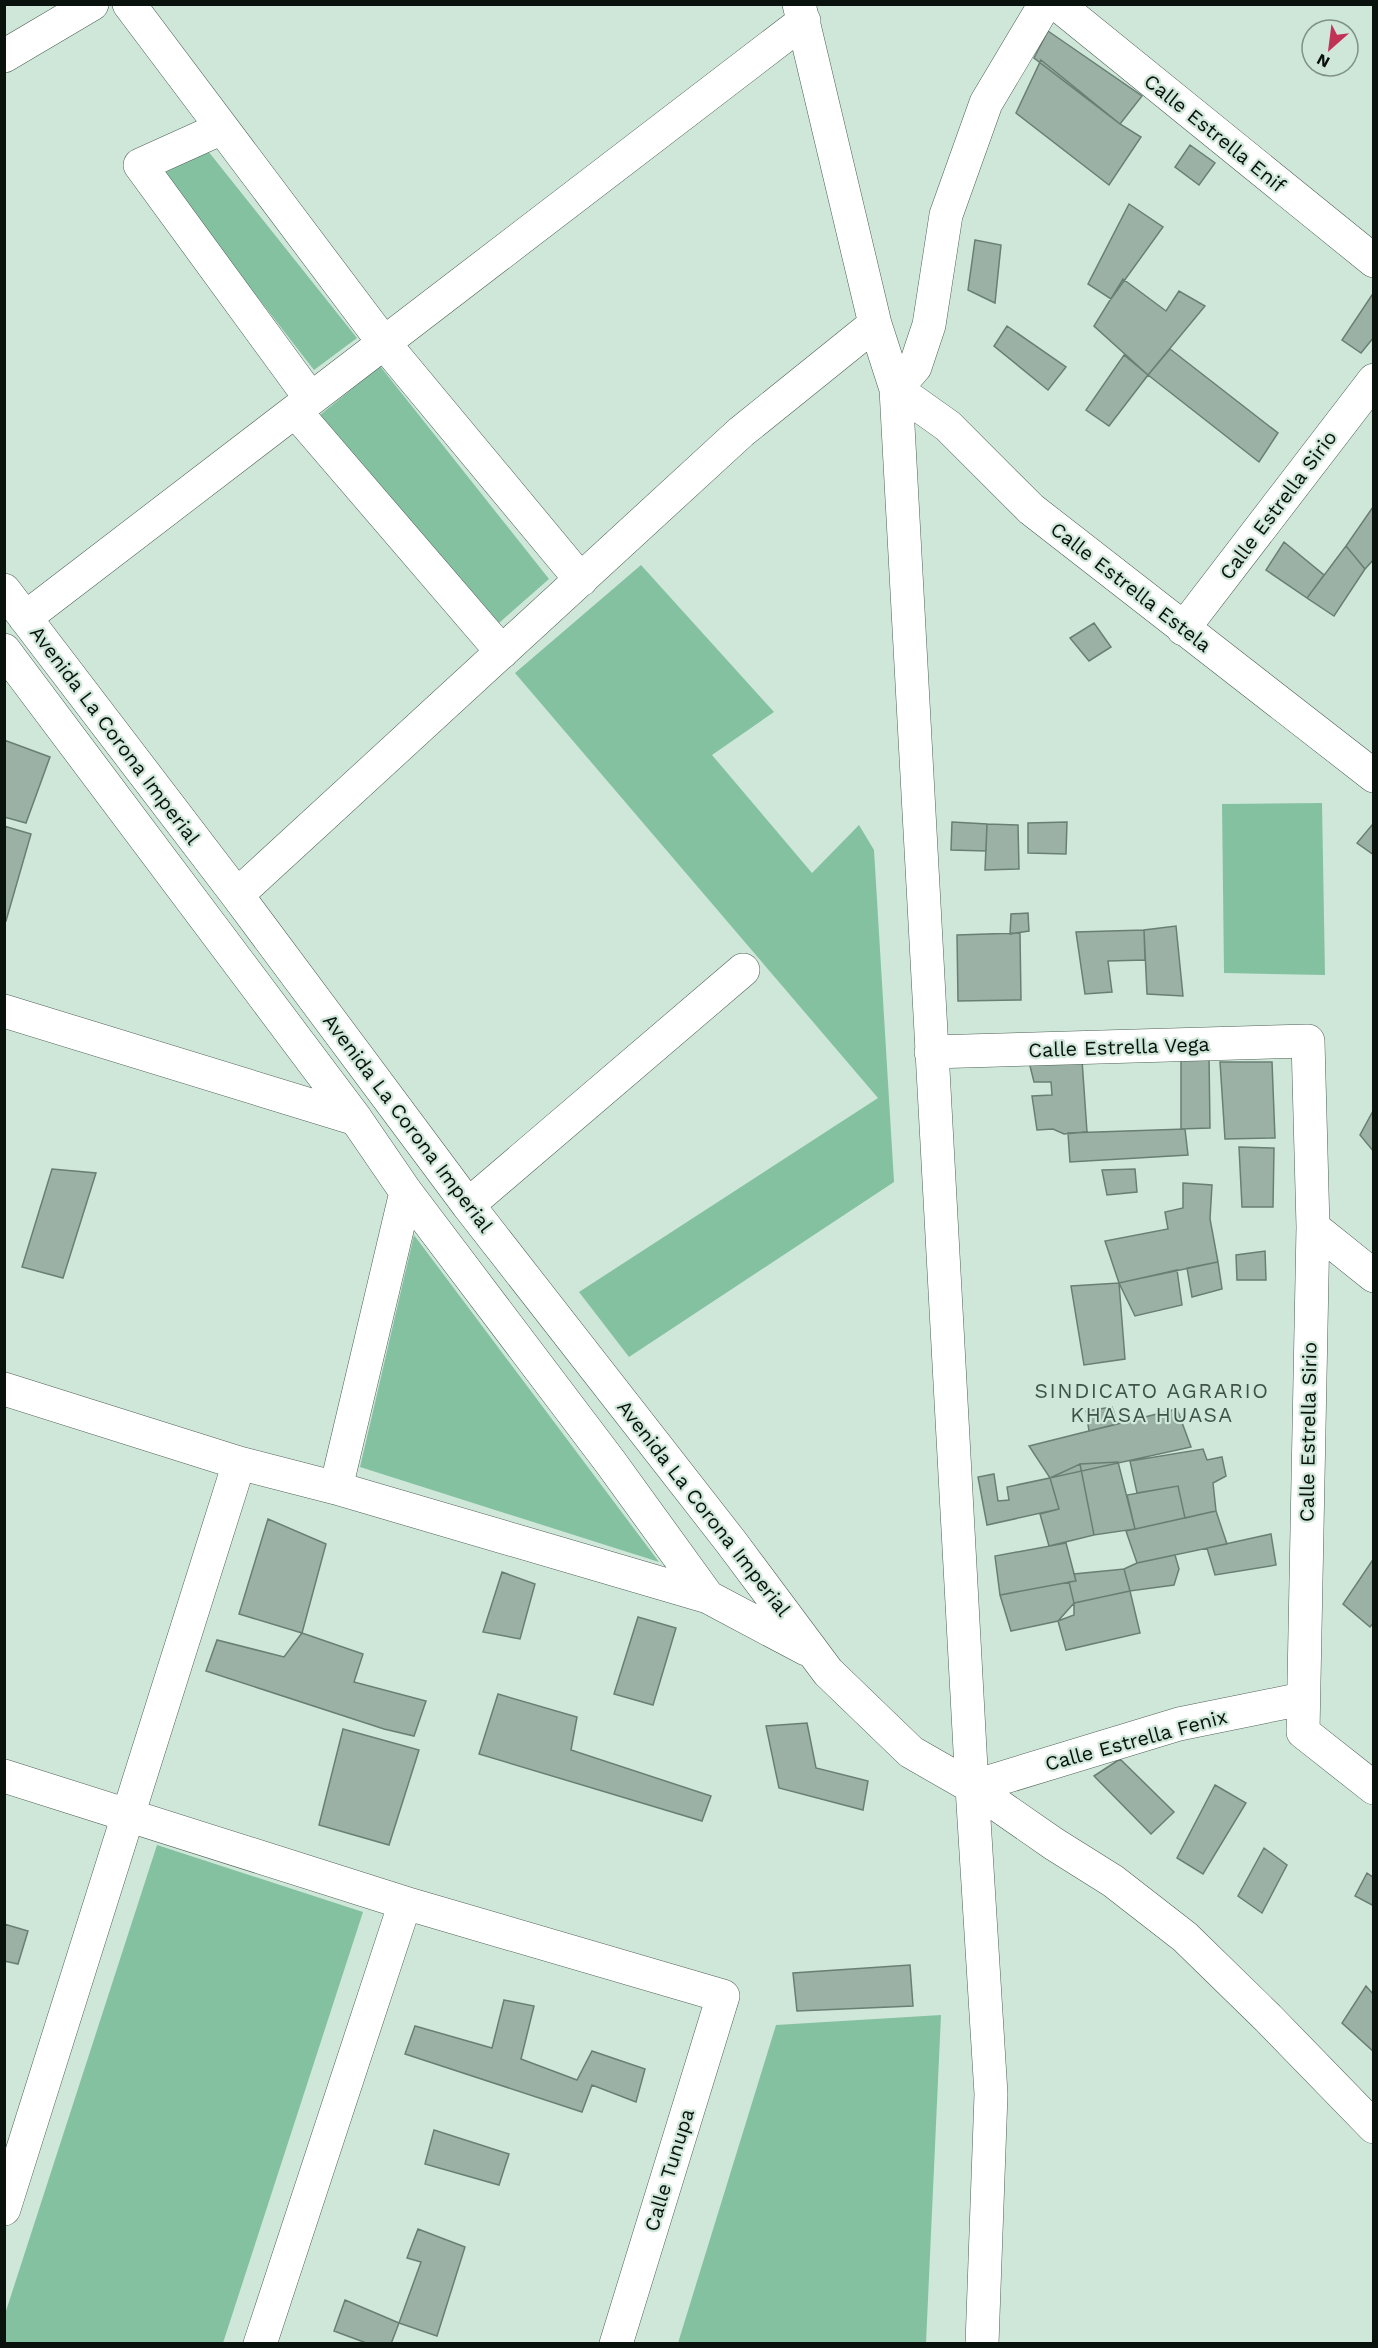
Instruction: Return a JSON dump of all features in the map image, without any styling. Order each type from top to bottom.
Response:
[{"type":"street","points":[[4,56],[92,4]]},
{"type":"street","points":[[129,4],[384,344],[581,580]]},
{"type":"street","points":[[896,389],[915,367],[929,325],[946,215],[986,103],[1045,4]]},
{"type":"street","name":"Calle Estrella Enif","points":[[1057,4],[1374,261]]},
{"type":"street","points":[[25,618],[384,344],[802,13],[875,324],[896,389],[931,1052],[991,2094],[982,2343]]},
{"type":"street","points":[[222,128],[140,165],[303,405],[502,652]]},
{"type":"street","points":[[237,895],[741,432],[875,324]]},
{"type":"street","name":"Calle Estrella Sirio","points":[[1183,629],[1374,380]]},
{"type":"street","name":"Calle Estrella Estela","points":[[896,389],[948,426],[1031,508],[1374,776]]},
{"type":"street","name":"Avenida La Corona Imperial","points":[[4,590],[237,895],[468,1205],[731,1542],[828,1672],[911,1752],[972,1787],[1054,1844],[1113,1881],[1185,1936],[1374,2127]]},
{"type":"street","name":"Avenida La Corona Imperial","points":[[4,650],[356,1119],[406,1192],[611,1463],[708,1597],[814,1653]]},
{"type":"street","points":[[468,1205],[743,970]]},
{"type":"street","points":[[4,1011],[356,1119]]},
{"type":"street","name":"Calle Estrella Sirio","points":[[1308,1041],[1313,1227],[1302,1732],[1374,1788]]},
{"type":"street","name":"Calle Estrella Vega","points":[[931,1052],[1308,1041]]},
{"type":"street","points":[[336,1488],[406,1192]]},
{"type":"street","points":[[1313,1227],[1374,1276]]},
{"type":"street","points":[[4,1389],[239,1463],[336,1488],[708,1597]]},
{"type":"street","points":[[4,2209],[11,2168],[129,1815],[239,1463]]},
{"type":"street","name":"Calle Estrella Fenix","points":[[972,1787],[1179,1724],[1302,1699]]},
{"type":"street","points":[[4,1776],[405,1903],[260,2343]]},
{"type":"street","name":"Calle Tunupa","points":[[405,1903],[723,1996],[616,2343]]},
{"type":"green space","points":[[208,151],[357,338],[314,370],[162,174]]},
{"type":"green space","points":[[380,366],[549,579],[499,623],[320,415]]},
{"type":"green space","points":[[641,565],[774,712],[712,755],[812,873],[859,825],[874,850],[894,1182],[629,1357],[579,1292],[878,1098],[515,673]]},
{"type":"green space","points":[[1322,803],[1325,975],[1224,973],[1222,804]]},
{"type":"green space","points":[[414,1235],[659,1562],[360,1467]]},
{"type":"green space","points":[[157,1845],[363,1912],[223,2343],[5,2343],[5,2314]]},
{"type":"green space","points":[[941,2015],[926,2343],[678,2343],[776,2025]]},
{"type":"building","points":[[1048,31],[1142,96],[1120,124],[1034,58]]},
{"type":"building","points":[[1041,60],[1120,124],[1141,137],[1109,185],[1016,113]]},
{"type":"building","points":[[1190,145],[1215,163],[1199,185],[1175,167]]},
{"type":"building","points":[[1129,204],[1163,227],[1111,299],[1088,284]]},
{"type":"building","points":[[975,240],[1001,245],[995,303],[968,290]]},
{"type":"building","points":[[1123,279],[1166,311],[1179,291],[1205,306],[1148,375],[1094,326]]},
{"type":"building","points":[[1374,292],[1374,337],[1361,353],[1342,340]]},
{"type":"building","points":[[1007,326],[1066,367],[1048,390],[994,346]]},
{"type":"building","points":[[1170,349],[1278,433],[1259,462],[1148,375]]},
{"type":"building","points":[[1124,355],[1148,375],[1109,426],[1086,410]]},
{"type":"building","points":[[1373,507],[1374,559],[1365,569],[1346,546]]},
{"type":"building","points":[[1284,542],[1324,575],[1307,598],[1266,570]]},
{"type":"building","points":[[1346,546],[1365,569],[1334,616],[1307,598]]},
{"type":"building","points":[[1094,623],[1111,647],[1089,661],[1070,638]]},
{"type":"building","points":[[4,740],[50,757],[26,823],[4,817]]},
{"type":"building","points":[[952,822],[987,824],[986,851],[951,850]]},
{"type":"building","points":[[1067,822],[1066,854],[1028,853],[1028,823]]},
{"type":"building","points":[[987,824],[1018,825],[1019,869],[985,870]]},
{"type":"building","points":[[1372,825],[1374,827],[1374,855],[1357,843]]},
{"type":"building","points":[[4,826],[31,834],[6,921],[4,920]]},
{"type":"building","points":[[1028,913],[1029,931],[1010,934],[1011,914]]},
{"type":"building","points":[[1176,926],[1183,996],[1147,994],[1144,930]]},
{"type":"building","points":[[1144,930],[1145,960],[1108,961],[1112,992],[1085,994],[1076,932]]},
{"type":"building","points":[[1020,933],[1021,1000],[958,1001],[957,935]]},
{"type":"building","points":[[1209,1055],[1210,1128],[1181,1129],[1181,1056]]},
{"type":"building","points":[[1082,1060],[1087,1132],[1064,1134],[1053,1129],[1037,1130],[1032,1096],[1052,1095],[1051,1082],[1034,1082],[1029,1062]]},
{"type":"building","points":[[1220,1062],[1272,1062],[1275,1138],[1225,1139]]},
{"type":"building","points":[[1374,1109],[1374,1152],[1360,1135]]},
{"type":"building","points":[[1185,1129],[1188,1155],[1070,1162],[1068,1133]]},
{"type":"building","points":[[1239,1147],[1274,1148],[1273,1207],[1242,1207]]},
{"type":"building","points":[[52,1169],[96,1173],[63,1278],[22,1267]]},
{"type":"building","points":[[1135,1169],[1137,1192],[1107,1195],[1102,1170]]},
{"type":"building","points":[[1183,1183],[1212,1185],[1210,1219],[1218,1262],[1119,1283],[1105,1241],[1168,1229],[1165,1212],[1183,1208]]},
{"type":"building","points":[[1265,1251],[1266,1280],[1237,1280],[1236,1255]]},
{"type":"building","points":[[1218,1262],[1222,1289],[1192,1297],[1187,1268]]},
{"type":"building","points":[[1177,1270],[1182,1305],[1135,1316],[1119,1283]]},
{"type":"building","points":[[1119,1283],[1125,1359],[1084,1365],[1071,1286]]},
{"type":"building","points":[[1112,1407],[1118,1424],[1089,1431],[1086,1411]]},
{"type":"building","points":[[1177,1409],[1191,1447],[1050,1478],[1029,1446]]},
{"type":"building","points":[[1203,1449],[1207,1460],[1222,1457],[1226,1476],[1213,1483],[1216,1511],[1185,1518],[1178,1486],[1137,1493],[1130,1461]]},
{"type":"building","points":[[1118,1462],[1135,1529],[1094,1535],[1080,1464]]},
{"type":"building","points":[[1080,1464],[1094,1535],[1049,1546],[1040,1514],[1059,1509],[1050,1478]]},
{"type":"building","points":[[994,1474],[998,1501],[1009,1500],[1007,1487],[1050,1478],[1059,1509],[987,1525],[978,1477]]},
{"type":"building","points":[[1178,1486],[1185,1518],[1135,1529],[1127,1495]]},
{"type":"building","points":[[1216,1511],[1227,1544],[1137,1563],[1126,1531]]},
{"type":"building","points":[[268,1519],[326,1544],[302,1633],[239,1614]]},
{"type":"building","points":[[1271,1534],[1276,1565],[1215,1575],[1207,1548]]},
{"type":"building","points":[[1066,1543],[1076,1581],[1000,1595],[995,1556]]},
{"type":"building","points":[[1175,1555],[1179,1569],[1174,1585],[1130,1591],[1124,1569],[1137,1563]]},
{"type":"building","points":[[1374,1558],[1374,1622],[1370,1627],[1343,1604]]},
{"type":"building","points":[[1124,1569],[1130,1591],[1074,1603],[1069,1582],[1076,1581],[1074,1574]]},
{"type":"building","points":[[502,1572],[535,1584],[520,1639],[483,1632]]},
{"type":"building","points":[[1069,1582],[1074,1603],[1058,1621],[1011,1631],[1000,1595]]},
{"type":"building","points":[[1130,1591],[1140,1633],[1066,1650],[1058,1621],[1074,1615],[1074,1603]]},
{"type":"building","points":[[638,1617],[676,1628],[653,1705],[614,1694]]},
{"type":"building","points":[[302,1633],[363,1654],[354,1682],[426,1701],[414,1736],[384,1729],[206,1671],[217,1640],[284,1657]]},
{"type":"building","points":[[498,1694],[577,1717],[571,1750],[711,1796],[702,1821],[479,1754]]},
{"type":"building","points":[[807,1723],[816,1768],[868,1781],[863,1810],[779,1788],[766,1726]]},
{"type":"building","points":[[343,1729],[419,1750],[389,1845],[319,1825]]},
{"type":"building","points":[[1120,1759],[1174,1812],[1151,1834],[1094,1776]]},
{"type":"building","points":[[1215,1785],[1246,1803],[1203,1874],[1177,1858]]},
{"type":"building","points":[[1264,1848],[1287,1865],[1262,1913],[1238,1896]]},
{"type":"building","points":[[1367,1873],[1374,1878],[1374,1906],[1355,1896]]},
{"type":"building","points":[[4,1924],[28,1931],[18,1964],[4,1961]]},
{"type":"building","points":[[910,1965],[913,2006],[797,2011],[793,1973]]},
{"type":"building","points":[[1366,1986],[1374,1995],[1374,2052],[1342,2023]]},
{"type":"building","points":[[504,2000],[534,2006],[521,2059],[577,2080],[592,2051],[645,2069],[636,2102],[592,2085],[582,2112],[405,2054],[415,2026],[492,2048]]},
{"type":"building","points":[[434,2130],[509,2154],[499,2185],[425,2164]]},
{"type":"building","points":[[418,2229],[465,2247],[437,2336],[399,2323],[421,2262],[407,2258]]},
{"type":"building","points":[[345,2300],[399,2323],[391,2344],[369,2344],[334,2331]]},
{"type":"district","name":"SINDICATO AGRARIO KHASA HUASA","points":[[1152,1403]]}]
